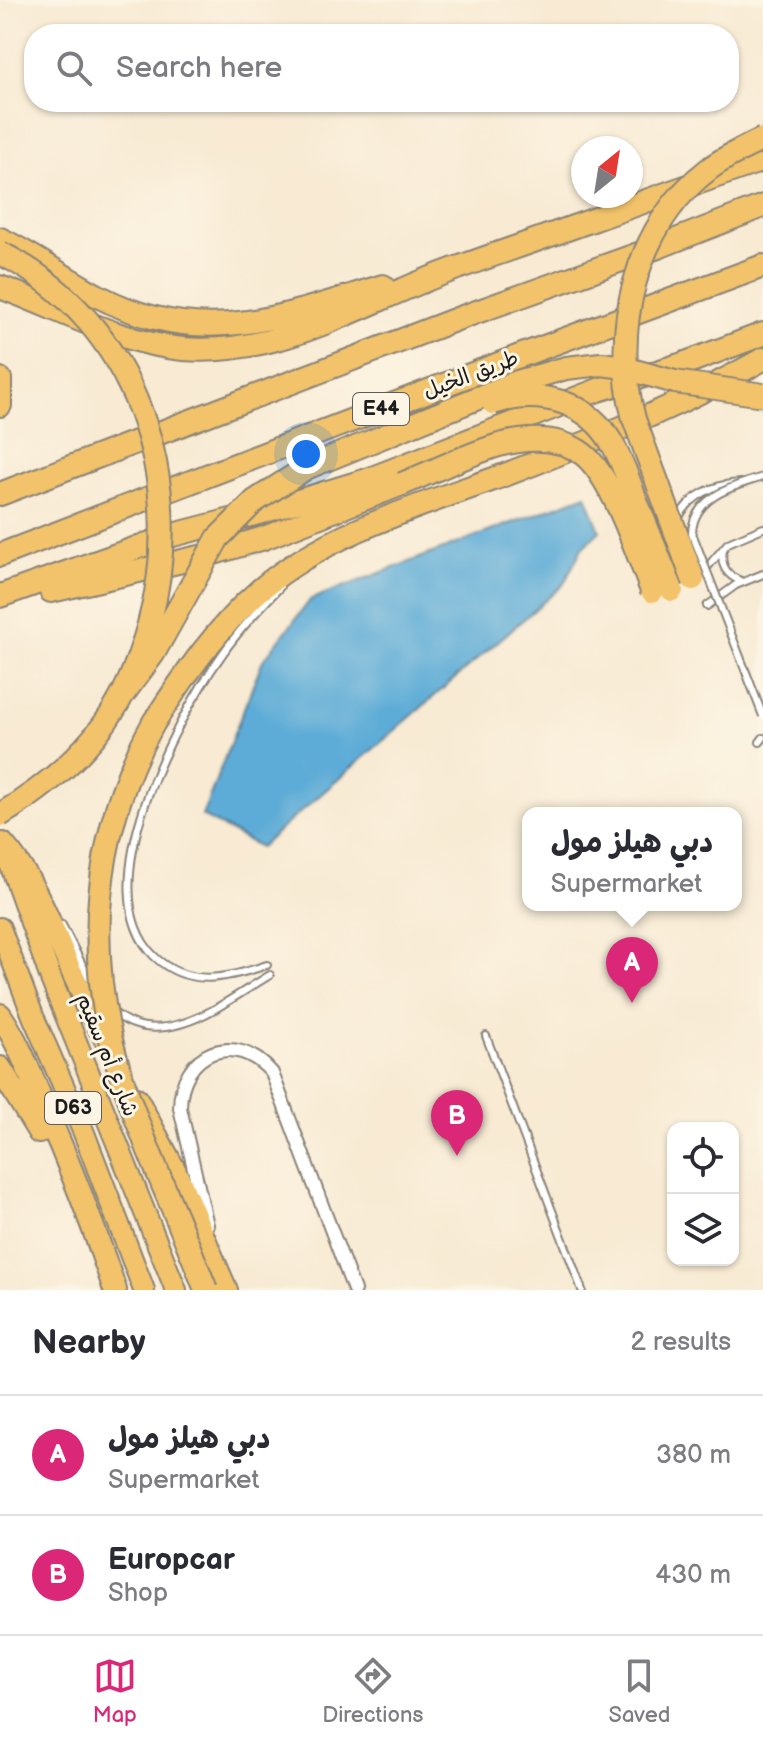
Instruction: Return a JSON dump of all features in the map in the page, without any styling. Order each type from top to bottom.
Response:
[{"type":"highway","points":[[680,584],[628,396],[625,373],[627,314],[634,282],[649,247],[678,201],[709,169],[763,139]]},
{"type":"highway","points":[[0,287],[124,337],[153,344],[214,350],[279,340],[342,317],[424,280],[763,160]]},
{"type":"highway","name":"E44","points":[[0,494],[763,206]]},
{"type":"highway","points":[[0,239],[121,307],[165,320],[191,323],[240,323],[271,319],[393,283],[424,280]]},
{"type":"highway","points":[[0,253],[50,284],[93,329],[128,383],[151,440],[161,489],[162,561],[147,630],[124,693]]},
{"type":"highway","name":"طريق الخيل","points":[[0,555],[763,266]]},
{"type":"highway","points":[[0,596],[173,535],[367,480],[598,390],[683,364],[763,334]]},
{"type":"highway","points":[[206,1290],[120,1070],[108,1024],[101,977],[99,905],[108,834],[122,788],[154,722],[192,665],[225,625],[259,591],[285,571],[396,515],[588,443],[763,359]]},
{"type":"highway","points":[[0,815],[44,785],[79,754],[107,721],[161,641],[210,549],[245,509],[279,483],[306,468],[529,377],[578,366],[617,366],[675,382],[763,395]]},
{"type":"highway","points":[[0,379],[0,405]]},
{"type":"highway","points":[[411,425],[522,397],[548,397],[579,409],[598,422],[614,447],[680,584]]},
{"type":"highway","points":[[0,605],[204,556],[264,538],[503,444],[544,440],[566,445],[589,460],[614,499],[680,584]]},
{"type":"highway","points":[[0,1015],[23,1055],[60,1143],[115,1290]]},
{"type":"highway","points":[[0,1043],[22,1085],[101,1290]]},
{"type":"highway","points":[[0,1068],[39,1132]]},
{"type":"main road","points":[[2,839],[29,875],[40,896],[88,1007],[176,1171],[227,1290]]},
{"type":"main road","name":"شارع أم سقيم","points":[[2,839],[51,979],[176,1290]]},
{"type":"main road","name":"D63","points":[[0,928],[144,1290]]},
{"type":"street","points":[[211,1248],[197,1173],[180,1108],[180,1091],[186,1075],[204,1057],[229,1049],[246,1051],[261,1060],[272,1073],[354,1290]]},
{"type":"lane","points":[[680,584],[674,533],[681,513],[695,497],[705,492],[763,477]]},
{"type":"lane","points":[[745,482],[702,504],[692,523],[692,533],[763,716]]},
{"type":"lane","points":[[680,584],[724,546],[763,528]]},
{"type":"lane","points":[[724,546],[724,568],[742,582]]},
{"type":"lane","points":[[267,965],[207,979],[189,977],[169,968],[149,951],[134,927],[129,880],[151,787],[178,724],[240,630],[309,557]]},
{"type":"lane","points":[[707,606],[742,582],[763,574]]},
{"type":"lane","points":[[40,896],[57,917],[104,1002],[119,1017],[136,1027],[159,1029],[183,1022],[270,975]]},
{"type":"lane","points":[[486,1036],[582,1290]]},
{"type":"water","points":[[586,495],[600,531],[582,548],[563,585],[260,847],[202,816],[262,662],[311,599]]},
{"type":"place","name":"دبي هيلز مول","points":[[632,1003]]},
{"type":"place","name":"Europcar","points":[[457,1156]]}]
